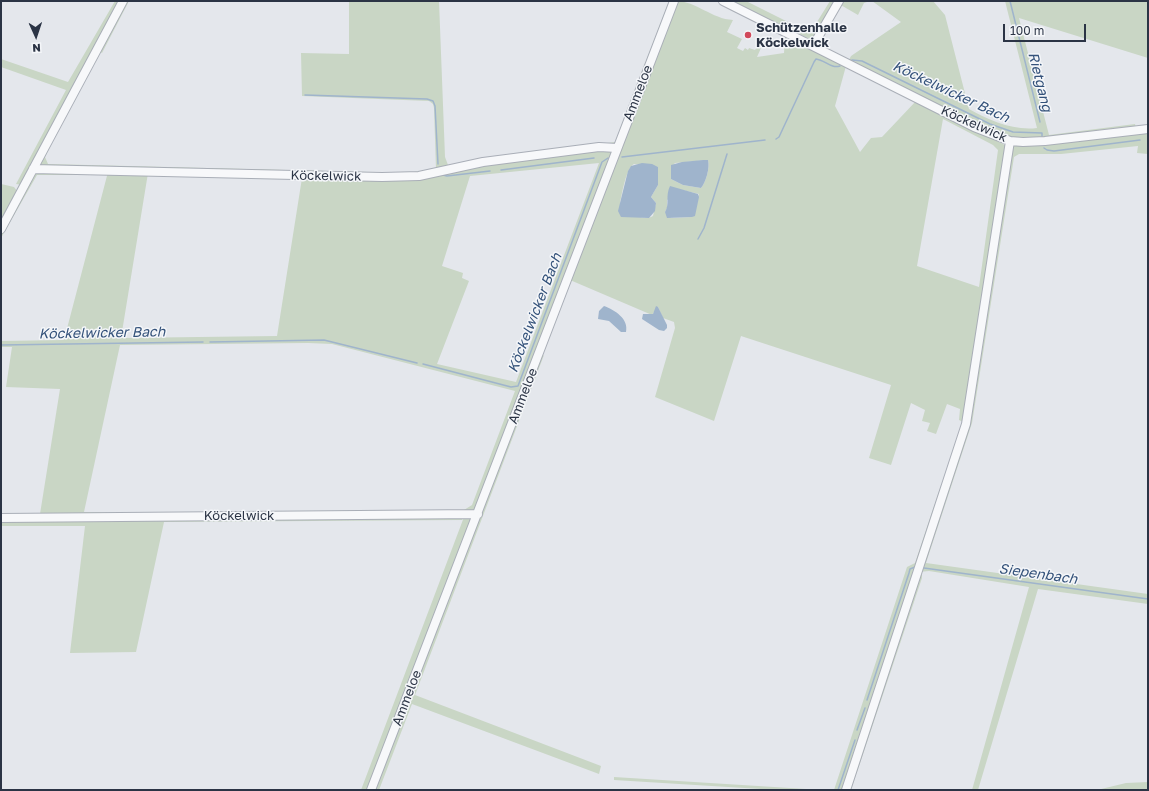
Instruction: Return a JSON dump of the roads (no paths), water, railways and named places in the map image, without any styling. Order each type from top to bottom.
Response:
[{"type":"street","points":[[1,229],[124,1]]},
{"type":"street","name":"Ammeloe","points":[[371,790],[674,1]]},
{"type":"street","name":"Köckelwick","points":[[723,1],[974,127],[1010,141],[1045,141],[1148,129]]},
{"type":"street","points":[[813,46],[840,1]]},
{"type":"street","points":[[846,790],[966,424],[1010,141]]},
{"type":"street","name":"Köckelwick","points":[[33,170],[382,177],[412,176],[491,161],[599,147],[617,148]]},
{"type":"street","name":"Köckelwick","points":[[1,518],[478,514]]},
{"type":"water","points":[[708,160],[708,171],[701,188],[683,185],[671,179],[671,165],[682,162]]},
{"type":"water","points":[[642,163],[652,164],[658,167],[658,185],[651,197],[656,203],[655,211],[649,218],[621,217],[618,211],[628,171],[631,166]]},
{"type":"water","points":[[670,186],[698,194],[699,197],[695,216],[667,218],[665,212]]},
{"type":"water","points":[[604,306],[617,313],[623,319],[626,332],[621,332],[609,321],[598,319],[599,311]]},
{"type":"water","points":[[656,306],[658,307],[667,325],[667,328],[664,331],[659,330],[642,319],[643,314],[653,314]]},
{"type":"waterway","name":"Rietgang","points":[[1010,1],[1040,122]]},
{"type":"waterway","name":"Köckelwicker Bach","points":[[776,139],[779,137],[816,59],[837,67],[840,66]]},
{"type":"waterway","name":"Köckelwicker Bach","points":[[852,60],[862,61],[990,124],[1013,132],[1042,133],[1042,136]]},
{"type":"waterway","points":[[305,95],[427,99],[433,101],[435,106],[438,164]]},
{"type":"waterway","name":"Köckelwicker Bach","points":[[622,157],[765,140]]},
{"type":"waterway","name":"Köckelwicker Bach","points":[[1044,148],[1054,151],[1140,140]]},
{"type":"waterway","points":[[698,239],[704,228],[727,154]]},
{"type":"waterway","points":[[501,170],[594,158]]},
{"type":"waterway","name":"Köckelwicker Bach","points":[[423,364],[511,387],[518,386],[602,162],[608,158]]},
{"type":"waterway","points":[[443,175],[447,176],[490,171]]},
{"type":"waterway","name":"Köckelwicker Bach","points":[[210,342],[324,340],[417,363]]},
{"type":"waterway","name":"Köckelwicker Bach","points":[[1,345],[203,342]]},
{"type":"waterway","name":"Siepenbach","points":[[867,700],[910,569],[915,567]]},
{"type":"waterway","name":"Siepenbach","points":[[924,568],[1148,599]]},
{"type":"waterway","name":"Siepenbach","points":[[857,730],[865,708]]},
{"type":"waterway","name":"Siepenbach","points":[[838,790],[855,740]]},
{"type":"place","name":"Schützenhalle Köckelwick","points":[[748,35]]}]
